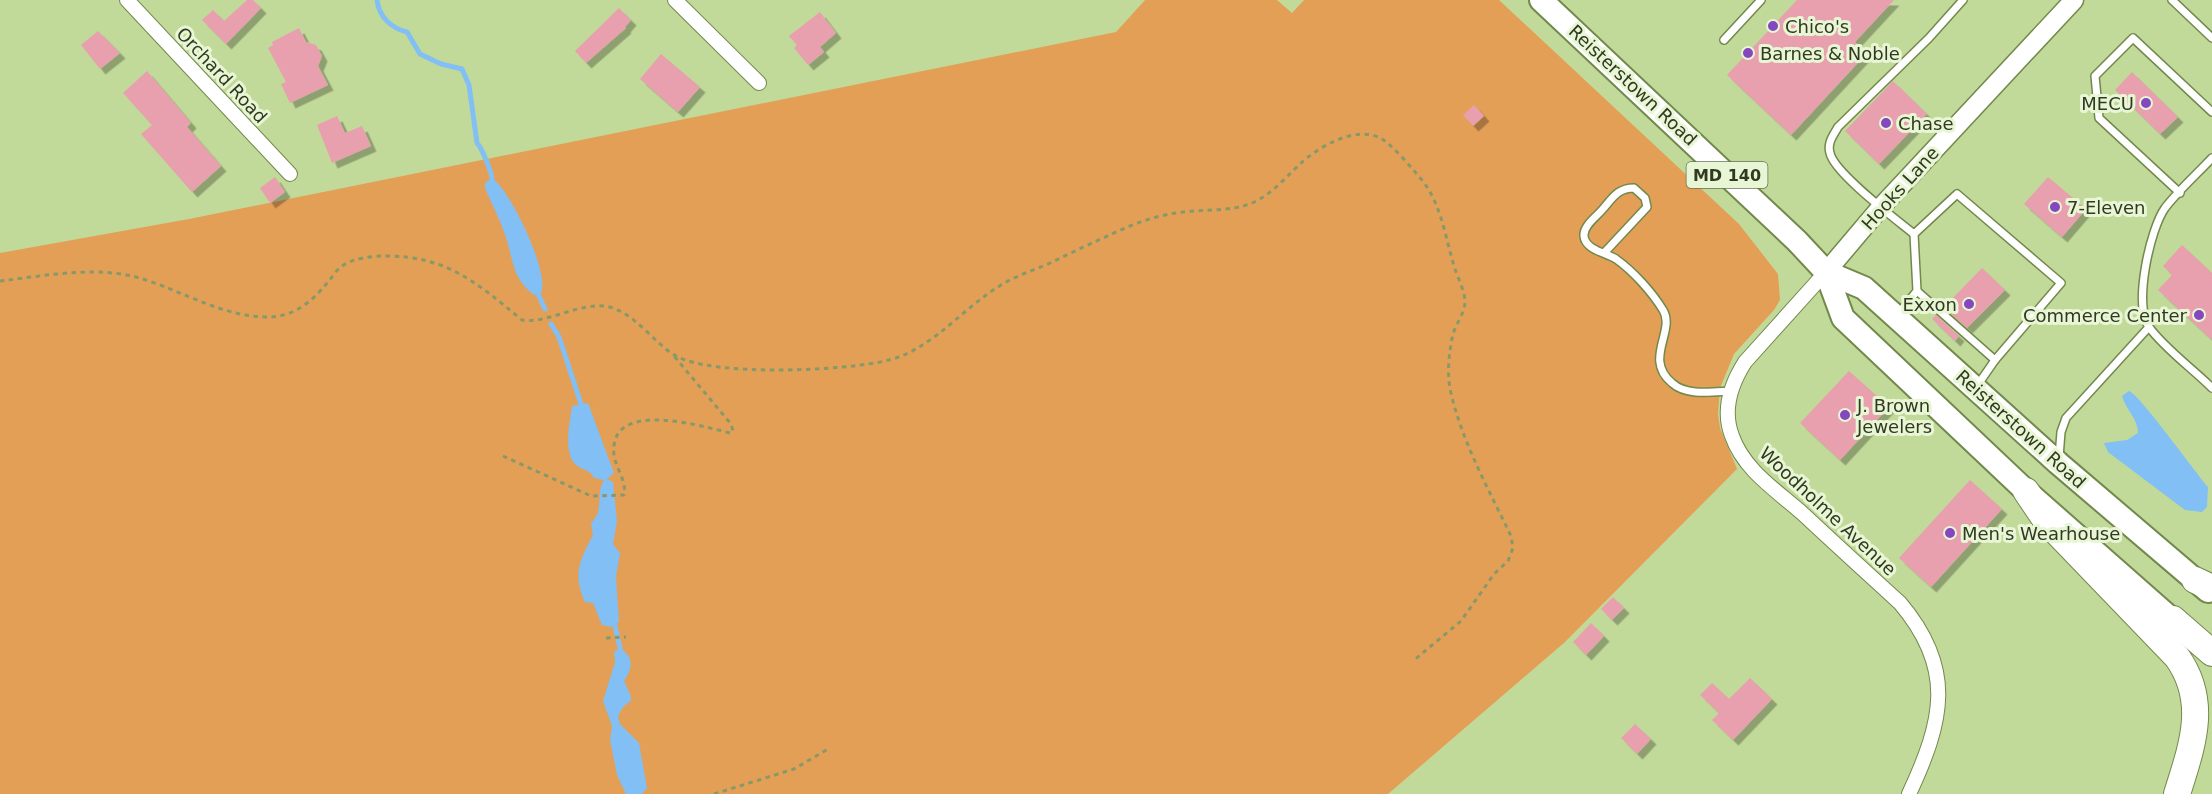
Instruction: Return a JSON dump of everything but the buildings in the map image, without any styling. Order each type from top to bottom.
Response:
[{"type":"highway","points":[[2026,491],[2047,522],[2177,657],[2186,670],[2195,694],[2197,718],[2177,794]]},
{"type":"highway","points":[[2173,619],[2212,655]]},
{"type":"main road","name":"Reisterstown Road","points":[[1545,2],[1797,241],[1826,272],[1843,318],[2026,491],[2173,619]]},
{"type":"main road","name":"Reisterstown Road","points":[[1826,272],[1864,288],[2058,463],[2206,587]]},
{"type":"street","name":"Orchard Road","points":[[127,0],[290,174]]},
{"type":"street","points":[[675,0],[759,83]]},
{"type":"street","name":"Hooks Lane","points":[[1826,272],[1881,207],[2074,0]]},
{"type":"street","name":"Woodholme Avenue","points":[[1826,272],[1745,362],[1730,392],[1728,414],[1731,435],[1749,466],[1900,603],[1916,622],[1930,647],[1936,667],[1938,710],[1923,763],[1909,794]]},
{"type":"lane","points":[[1724,40],[1761,0]]},
{"type":"lane","points":[[1896,316],[1917,291],[1914,234],[1881,207],[1833,161],[1829,143],[1838,128],[1963,0]]},
{"type":"lane","points":[[2172,0],[2212,38]]},
{"type":"lane","points":[[2180,193],[2098,118],[2095,76],[2133,38],[2212,112]]},
{"type":"lane","points":[[2212,158],[2165,209],[2155,228],[2142,300],[2142,314],[2149,327],[2212,388]]},
{"type":"lane","points":[[1604,253],[1647,207],[1645,198],[1634,188],[1617,192],[1586,228],[1584,236],[1586,243],[1604,253],[1616,259],[1639,281],[1664,312],[1666,322],[1659,351],[1665,376],[1673,385],[1683,390],[1730,392]]},
{"type":"lane","points":[[1914,234],[1957,194],[2061,283],[1995,360],[1976,388]]},
{"type":"lane","points":[[1917,291],[1995,360]]},
{"type":"lane","points":[[2058,463],[2061,432],[2066,418],[2149,327]]},
{"type":"path","points":[[673,355],[691,363],[733,368],[819,368],[888,360],[915,351],[999,286],[1130,226],[1163,215],[1231,208],[1251,203],[1268,194],[1309,155],[1326,146],[1357,136],[1367,135],[1382,139],[1422,180],[1435,199],[1441,215],[1465,303],[1453,336],[1448,372],[1451,391],[1460,424],[1511,536],[1513,548],[1508,561],[1494,574],[1461,621],[1413,661]]},
{"type":"path","points":[[0,281],[68,274],[133,276],[240,315],[267,318],[285,316],[300,308],[316,297],[341,266],[352,261],[378,256],[407,256],[430,260],[458,271],[522,320],[532,321],[565,311],[603,306],[614,309],[652,334],[673,355],[731,424],[733,431],[730,433],[689,423],[640,419],[630,423],[621,430],[616,442],[614,455],[626,489],[624,495],[618,496],[591,496],[503,456]]},
{"type":"path","points":[[606,638],[627,637]]},
{"type":"path","points":[[714,794],[794,769],[828,748]]},
{"type":"shaded area","points":[[1145,0],[1277,0],[1292,13],[1304,0],[1499,0],[1739,224],[1778,274],[1780,300],[1774,310],[1734,354],[1720,388],[1718,414],[1720,428],[1737,469],[1565,642],[1388,794],[0,794],[0,253],[189,219],[1116,32]]},
{"type":"water","points":[[492,178],[509,199],[527,233],[540,268],[541,293],[534,295],[526,288],[517,274],[502,226],[485,188],[485,183]]},
{"type":"water","points":[[2129,391],[2155,419],[2208,487],[2207,507],[2202,512],[2185,510],[2108,452],[2104,443],[2127,440],[2138,433],[2136,423],[2122,396]]},
{"type":"water","points":[[588,403],[614,473],[607,479],[613,482],[617,521],[613,544],[620,553],[616,577],[619,622],[611,627],[602,625],[593,603],[585,602],[578,575],[584,552],[593,535],[591,523],[598,513],[601,485],[604,480],[594,478],[575,464],[569,452],[568,436],[572,406]]},
{"type":"water","points":[[620,648],[628,655],[631,663],[624,681],[631,700],[621,710],[618,717],[620,724],[639,743],[647,788],[642,794],[626,794],[617,775],[610,740],[612,726],[603,701],[615,662],[614,652]]},
{"type":"waterway","points":[[377,0],[383,17],[391,25],[407,32],[420,54],[441,64],[462,69],[469,85],[477,143],[492,178]]},
{"type":"waterway","points":[[538,294],[545,309]]},
{"type":"waterway","points":[[551,324],[559,337],[581,404]]},
{"type":"waterway","points":[[615,626],[620,648]]},
{"type":"place","name":"Chico's","points":[[1773,26]]},
{"type":"place","name":"Barnes & Noble","points":[[1748,53]]},
{"type":"place","name":"MECU","points":[[2146,103]]},
{"type":"place","name":"Chase","points":[[1886,123]]},
{"type":"place","name":"7-Eleven","points":[[2055,207]]},
{"type":"place","name":"Exxon","points":[[1969,304]]},
{"type":"place","name":"Commerce Center","points":[[2199,315]]},
{"type":"place","name":"J. Brown Jewelers","points":[[1845,415]]},
{"type":"place","name":"Men's Wearhouse","points":[[1950,533]]}]
